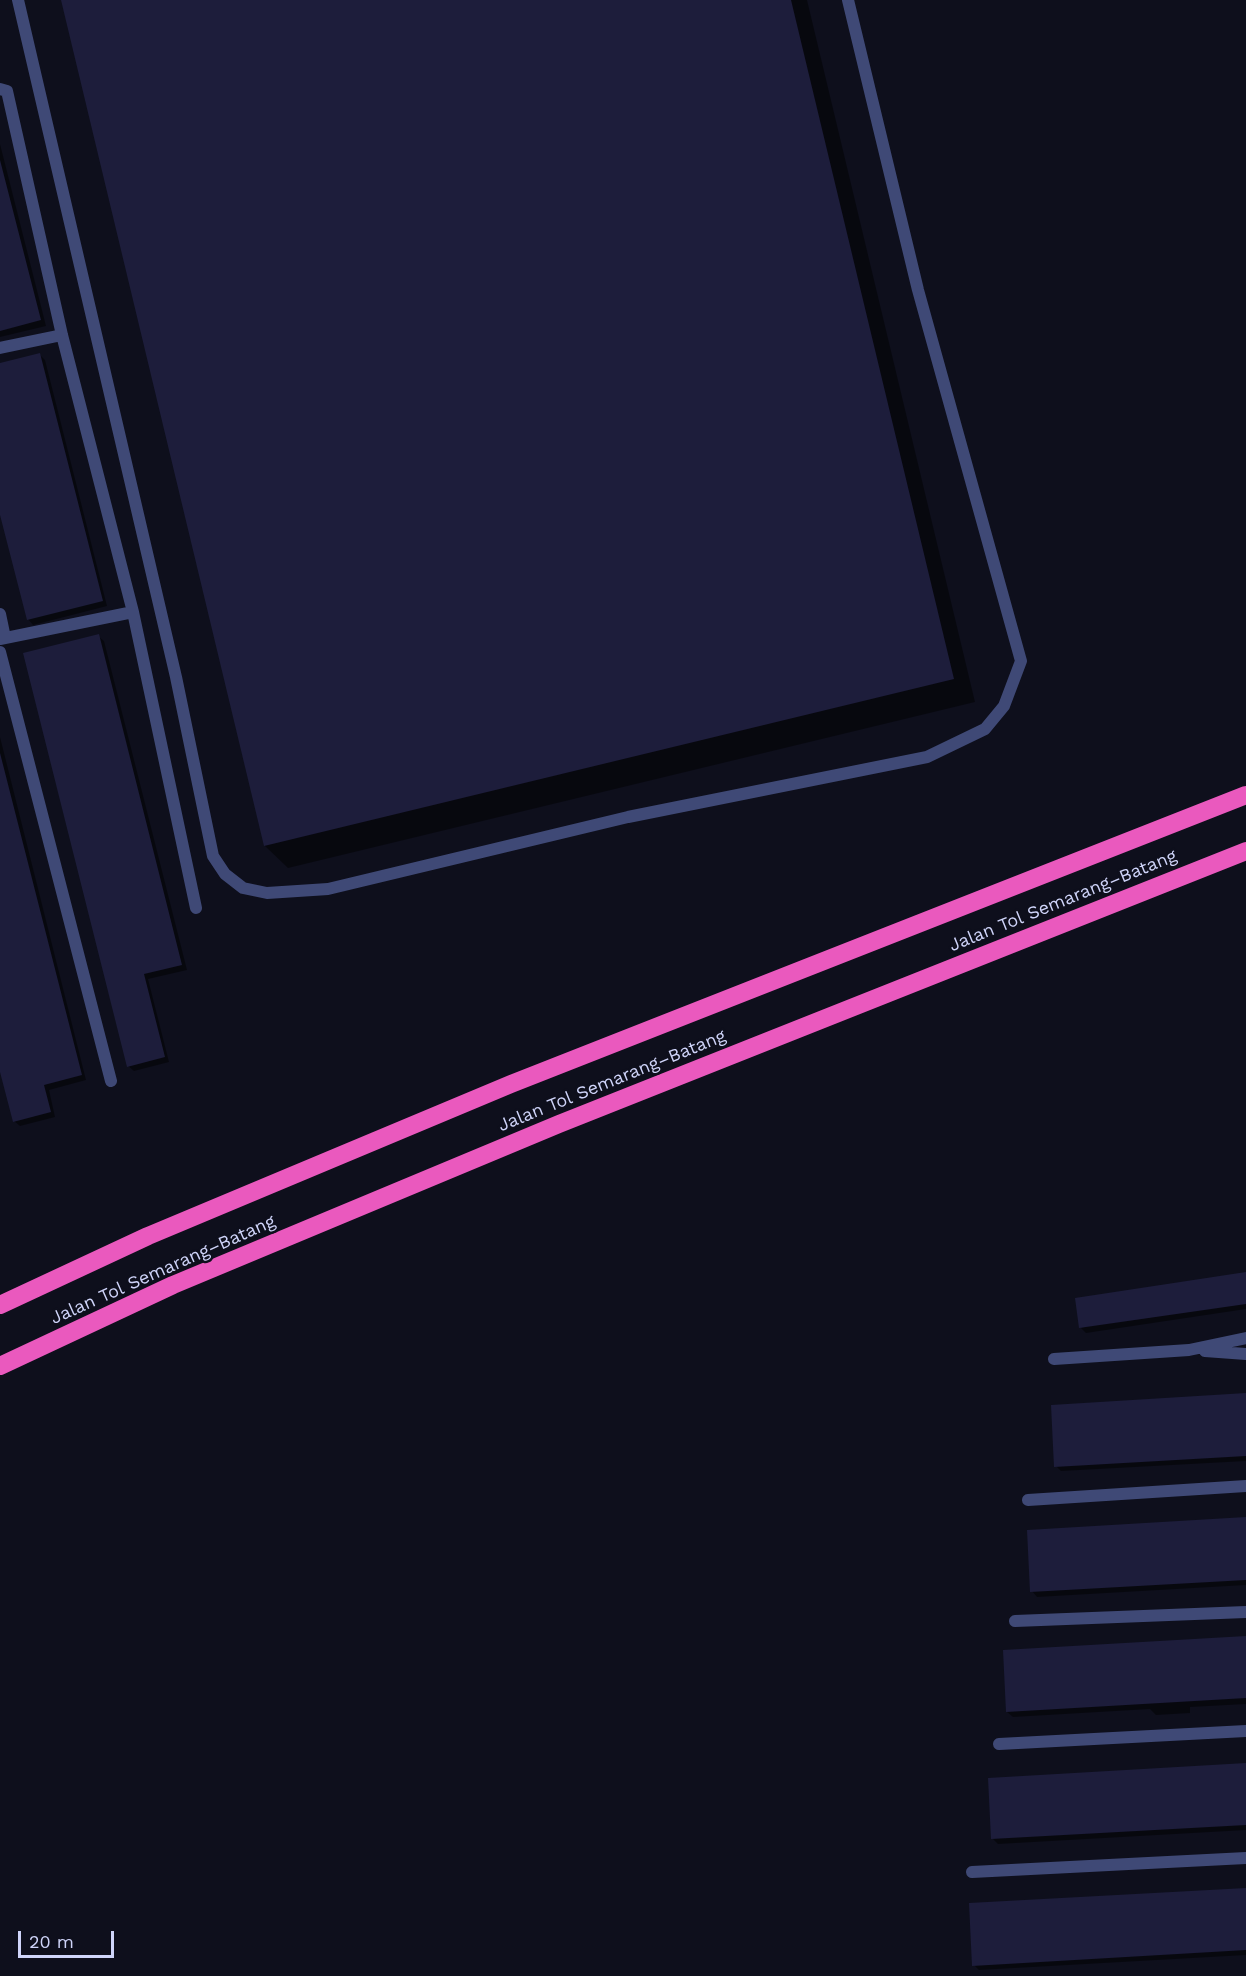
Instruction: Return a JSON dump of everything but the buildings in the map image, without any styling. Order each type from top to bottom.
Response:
[{"type":"highway","name":"Jalan Tol Semarang–Batang","points":[[0,1305],[148,1236],[511,1084],[1246,795]]},
{"type":"highway","name":"Jalan Tol Semarang–Batang","points":[[0,1366],[173,1285],[548,1129],[1246,851]]},
{"type":"street","points":[[18,0],[176,677],[213,856],[225,874],[243,888],[267,892],[328,888],[628,817],[927,757],[985,729],[1004,706],[1021,661],[918,290],[848,0]]},
{"type":"street","points":[[0,89],[7,91],[62,335],[133,612],[196,908]]},
{"type":"street","points":[[0,348],[62,335]]},
{"type":"street","points":[[0,614],[3,639],[133,612]]},
{"type":"street","points":[[0,652],[111,1081]]},
{"type":"street","points":[[1189,1350],[1246,1338]]},
{"type":"street","points":[[1054,1359],[1189,1350],[1246,1354]]},
{"type":"street","points":[[1028,1500],[1246,1486]]},
{"type":"street","points":[[1015,1621],[1246,1612]]},
{"type":"street","points":[[999,1744],[1246,1731]]},
{"type":"street","points":[[972,1872],[1246,1858]]}]
